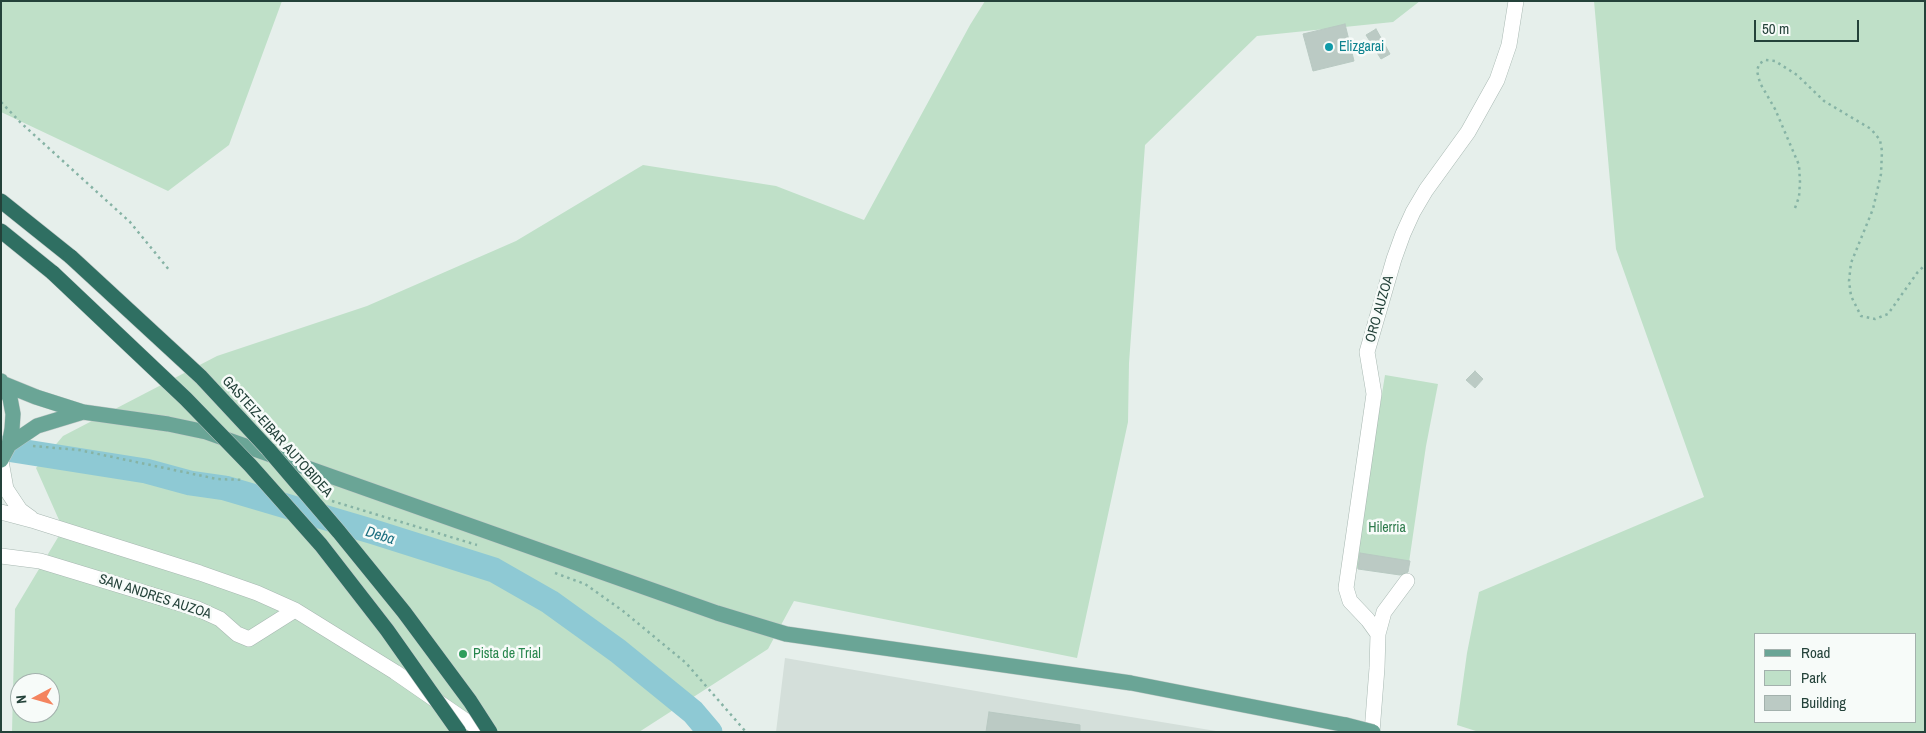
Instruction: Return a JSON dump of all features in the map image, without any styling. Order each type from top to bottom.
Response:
[{"type":"highway","name":"GASTEIZ-EIBAR AUTOBIDEA","points":[[1,201],[71,257],[201,377],[268,449],[404,612],[470,701],[490,732]]},
{"type":"highway","points":[[1,231],[53,273],[186,399],[250,465],[320,545],[387,630],[459,732]]},
{"type":"main road","points":[[3,382],[36,397],[83,412],[168,424],[206,432],[717,613],[786,634],[1131,683],[1346,725],[1372,732]]},
{"type":"main road","points":[[1,461],[9,445],[13,414],[10,398],[3,382]]},
{"type":"main road","points":[[9,445],[37,426],[83,412]]},
{"type":"street","name":"ORO AUZOA","points":[[1378,634],[1350,601],[1346,588],[1374,394],[1367,352],[1394,259],[1413,212],[1426,190],[1468,132],[1497,80],[1509,46],[1516,1]]},
{"type":"street","points":[[1,461],[6,489],[20,510],[35,521]]},
{"type":"street","points":[[1,512],[200,573],[258,593],[295,610],[395,672],[463,719],[486,732]]},
{"type":"street","name":"SAN ANDRES AUZOA","points":[[1,556],[40,561],[198,610],[220,619],[237,634],[249,639],[295,610]]},
{"type":"street","points":[[1372,732],[1378,634],[1384,612],[1407,581]]},
{"type":"path","points":[[1795,208],[1799,197],[1799,165],[1775,109],[1758,77],[1759,64],[1765,60],[1775,61],[1797,75],[1824,101],[1871,129],[1880,140],[1882,151],[1881,174],[1873,209],[1851,263],[1849,281],[1850,296],[1861,316],[1874,318],[1888,314],[1917,273],[1925,265]]},
{"type":"path","points":[[1,102],[20,122],[130,222],[170,271]]},
{"type":"path","points":[[29,446],[79,450],[218,479],[249,480]]},
{"type":"path","points":[[330,500],[482,546]]},
{"type":"path","points":[[553,572],[585,584],[623,611],[686,663],[746,732]]},
{"type":"shaded area","points":[[785,658],[1034,701],[1222,732],[776,732]]},
{"type":"green space","points":[[1,1],[282,1],[229,145],[168,191],[1,112]]},
{"type":"green space","points":[[985,1],[1420,1],[1393,22],[1257,36],[1145,145],[1129,363],[1128,422],[1077,658],[794,601],[768,649],[639,732],[12,732],[12,723],[60,723],[60,673],[13,673],[15,609],[63,529],[36,468],[63,436],[217,356],[367,306],[516,241],[643,165],[776,186],[864,220],[970,25]]},
{"type":"green space","points":[[1594,1],[1925,1],[1925,732],[1479,732],[1457,725],[1467,653],[1479,592],[1704,497],[1616,249]]},
{"type":"green space","name":"Hilerria","points":[[1385,375],[1438,384],[1426,446],[1407,576],[1354,568]]},
{"type":"building","name":"Elizgarai","points":[[1345,24],[1354,61],[1313,71],[1303,34]]},
{"type":"building","points":[[1376,29],[1390,54],[1381,59],[1366,35]]},
{"type":"building","points":[[1475,371],[1483,379],[1475,388],[1466,380]]},
{"type":"building","points":[[1360,553],[1410,561],[1408,572],[1400,575],[1358,569]]},
{"type":"building","points":[[989,712],[1080,725],[1080,732],[986,732]]},
{"type":"waterway","name":"Deba","points":[[1,448],[146,471],[190,483],[225,488],[494,570],[550,602],[618,651],[693,712],[710,732]]},
{"type":"place","name":"Elizgarai","points":[[1329,47]]},
{"type":"place","name":"Pista de Trial","points":[[463,654]]}]
